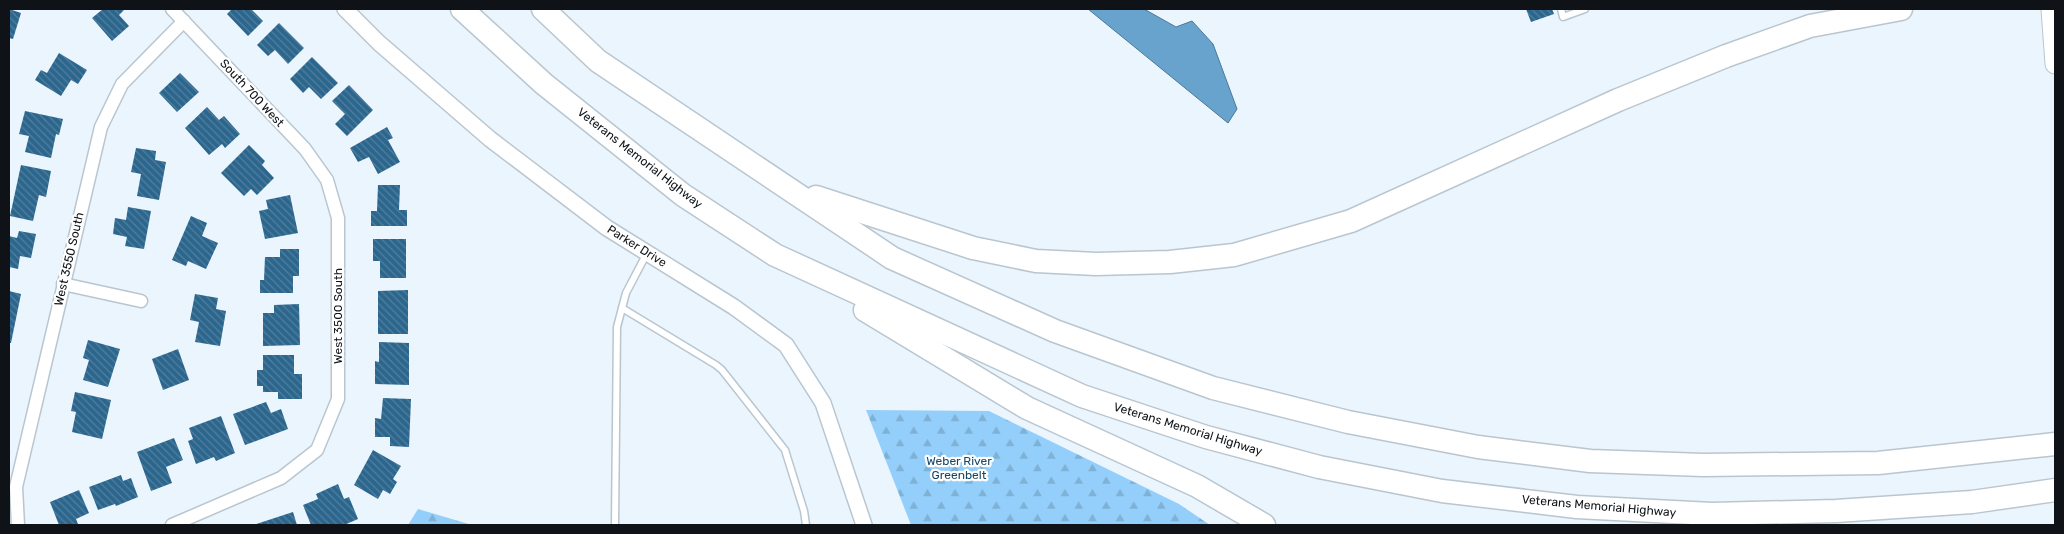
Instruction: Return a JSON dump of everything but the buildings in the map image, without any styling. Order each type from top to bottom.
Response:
[{"type":"highway","name":"Veterans Memorial Highway","points":[[462,9],[544,84],[683,195],[775,255],[1082,396],[1206,437],[1318,466],[1442,490],[1577,507],[1712,514],[1836,511],[1962,503],[2055,490]]},
{"type":"highway","points":[[543,9],[598,61],[892,258],[1055,331],[1213,388],[1348,422],[1478,447],[1571,459],[1703,465],[1878,463],[2055,444]]},
{"type":"highway","points":[[789,188],[973,248],[1036,260],[1096,264],[1170,262],[1234,255],[1351,221],[1618,100],[1726,56],[1810,26],[1900,9]]},
{"type":"highway","points":[[775,255],[1027,408],[1197,486],[1264,525]]},
{"type":"main road","points":[[2051,9],[2055,64]]},
{"type":"street","name":"South 700 West","points":[[172,9],[305,149],[327,180]]},
{"type":"street","name":"Parker Drive","points":[[345,9],[379,43],[490,139],[607,228],[734,307],[786,345],[823,403],[864,525]]},
{"type":"street","name":"West 3550 South","points":[[18,525],[16,487],[101,127],[122,84],[184,21]]},
{"type":"street","name":"West 3500 South","points":[[172,525],[282,478],[317,450],[338,399],[338,218],[327,180]]},
{"type":"street","points":[[63,284],[141,301]]},
{"type":"lane","points":[[1561,9],[1563,17],[1585,9]]},
{"type":"lane","points":[[615,525],[618,327],[626,293],[647,252]]},
{"type":"lane","points":[[622,308],[722,370],[785,450],[804,511],[806,525]]},
{"type":"green space","name":"Weber River Greenbelt","points":[[866,410],[989,411],[1179,504],[1210,525],[911,525]]},
{"type":"green space","points":[[418,509],[472,525],[408,525]]},
{"type":"shaded area","points":[[1088,9],[1144,9],[1176,27],[1192,21],[1213,44],[1237,109],[1228,123]]}]
